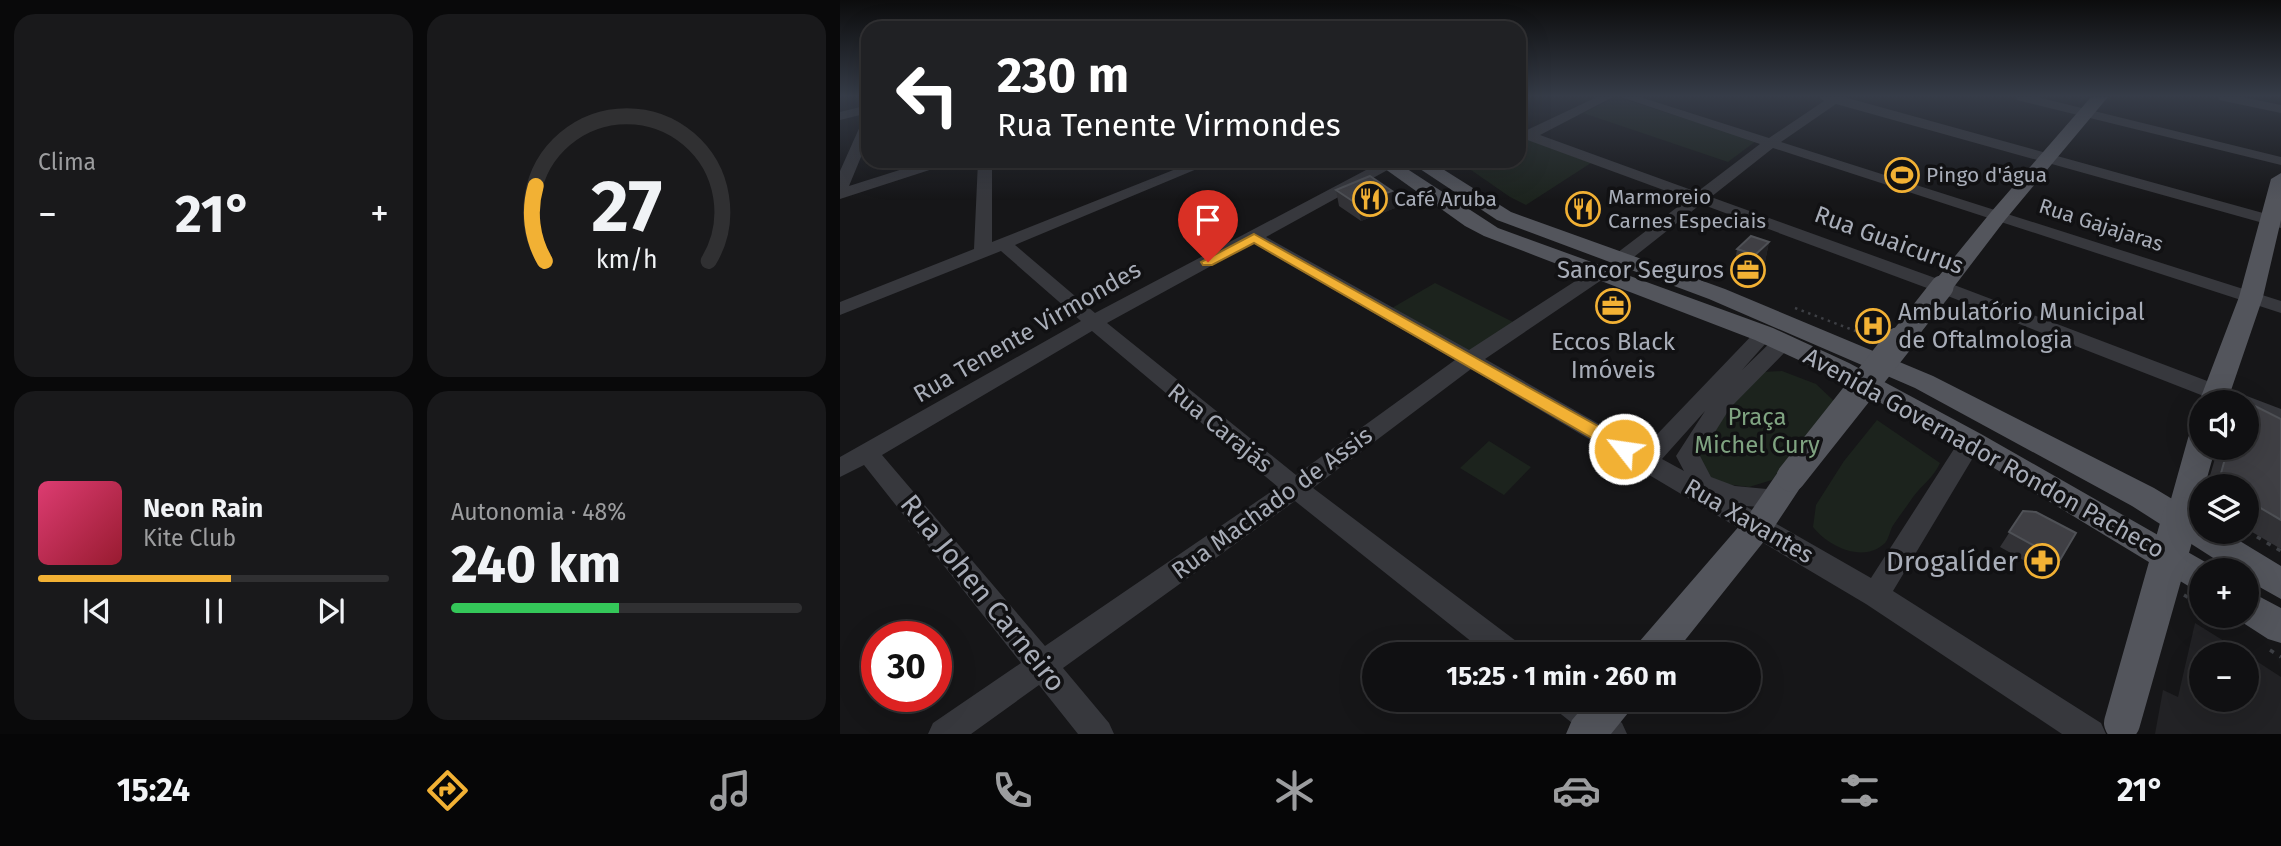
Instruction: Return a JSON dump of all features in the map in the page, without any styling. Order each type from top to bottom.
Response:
[{"type":"main road","points":[[1662,642],[1758,526],[1941,287],[2071,131]]},
{"type":"main road","name":"Avenida Governador Rondon Pacheco","points":[[1393,168],[1480,226],[1730,299],[1924,382],[2143,497],[2281,584]]},
{"type":"main road","name":"Avenida Governador Rondon Pacheco","points":[[1428,168],[1504,216],[1840,369],[1971,441],[2189,569]]},
{"type":"main road","points":[[2218,390],[2276,222],[2281,179]]},
{"type":"main road","points":[[2111,730],[2196,460]]},
{"type":"main road","points":[[2259,613],[2281,627]]},
{"type":"street","name":"Rua Gajajaras","points":[[1737,131],[2281,307]]},
{"type":"street","name":"Rua Machado de Assis","points":[[944,734],[1294,489],[1470,359],[1610,266],[1787,131]]},
{"type":"street","points":[[1949,131],[2276,222]]},
{"type":"street","points":[[2183,131],[2281,160]]},
{"type":"street","name":"Rua Guaicurus","points":[[1526,135],[1941,287],[2195,390]]},
{"type":"street","points":[[840,188],[861,140]]},
{"type":"street","points":[[840,194],[921,168]]},
{"type":"street","points":[[983,252],[985,168]]},
{"type":"street","points":[[840,309],[1192,168]]},
{"type":"street","name":"Rua Tenente Virmondes","points":[[840,468],[1091,323],[1254,237],[1376,168]]},
{"type":"street","name":"Rua Xavantes","points":[[1254,237],[2111,730]]},
{"type":"street","name":"Rua Carajás","points":[[1004,244],[1091,323],[1294,489],[1493,642]]},
{"type":"street","points":[[1646,461],[1773,338]]},
{"type":"street","points":[[1773,338],[1722,402],[1688,456],[1702,484],[1734,496],[1785,488]]},
{"type":"street","points":[[2259,410],[2281,418]]},
{"type":"street","points":[[1876,595],[1971,441]]},
{"type":"street","name":"Rua Johen Carneiro","points":[[867,453],[1098,734]]},
{"type":"path","points":[[2259,538],[2281,551]]},
{"type":"path","points":[[2178,591],[2189,598]]},
{"type":"shaded area","points":[[2194,628],[2203,628],[2226,642],[2191,642]]},
{"type":"shaded area","points":[[2189,649],[2189,712],[2259,712],[2259,663],[2281,677],[2281,734],[2155,734],[2163,690],[2178,697]]},
{"type":"green space","points":[[1637,131],[1725,131],[1756,141],[1728,162]]},
{"type":"green space","points":[[1526,138],[1591,163],[1526,205],[1468,168],[1526,168]]},
{"type":"green space","points":[[1435,283],[1517,324],[1472,354],[1392,308]]},
{"type":"green space","name":"Praça Michel Cury","points":[[1782,371],[1816,384],[1834,401],[1772,480],[1749,487],[1725,484],[1704,476],[1693,458],[1705,431],[1763,372]]},
{"type":"green space","points":[[1877,420],[1940,463],[1896,521],[1885,543],[1867,552],[1846,550],[1827,540],[1813,527],[1816,505],[1844,461]]},
{"type":"green space","points":[[1489,441],[1531,467],[1504,495],[1460,468]]},
{"type":"building","points":[[1370,176],[1392,191],[1357,204],[1336,190]]},
{"type":"building","points":[[1751,236],[1769,242],[1755,255],[1737,249]]},
{"type":"building","points":[[2259,408],[2281,419],[2281,520],[2259,507],[2259,474],[2221,474],[2225,460],[2259,460]]},
{"type":"building","points":[[2023,511],[2036,512],[2076,533],[2060,560],[2009,532]]},
{"type":"place","name":"Pingo d'água","points":[[1902,175]]},
{"type":"place","name":"Café Aruba","points":[[1370,199]]},
{"type":"place","name":"Marmoreio Carnes Especiais","points":[[1583,209]]},
{"type":"place","name":"Sancor Seguros","points":[[1748,270]]},
{"type":"place","name":"Eccos Black Imóveis","points":[[1613,306]]},
{"type":"place","name":"Ambulatório Municipal de Oftalmologia","points":[[1873,326]]},
{"type":"place","name":"Drogalíder","points":[[2042,561]]},
{"type":"route","points":[[1208,262],[1254,237],[1624,449]]}]
